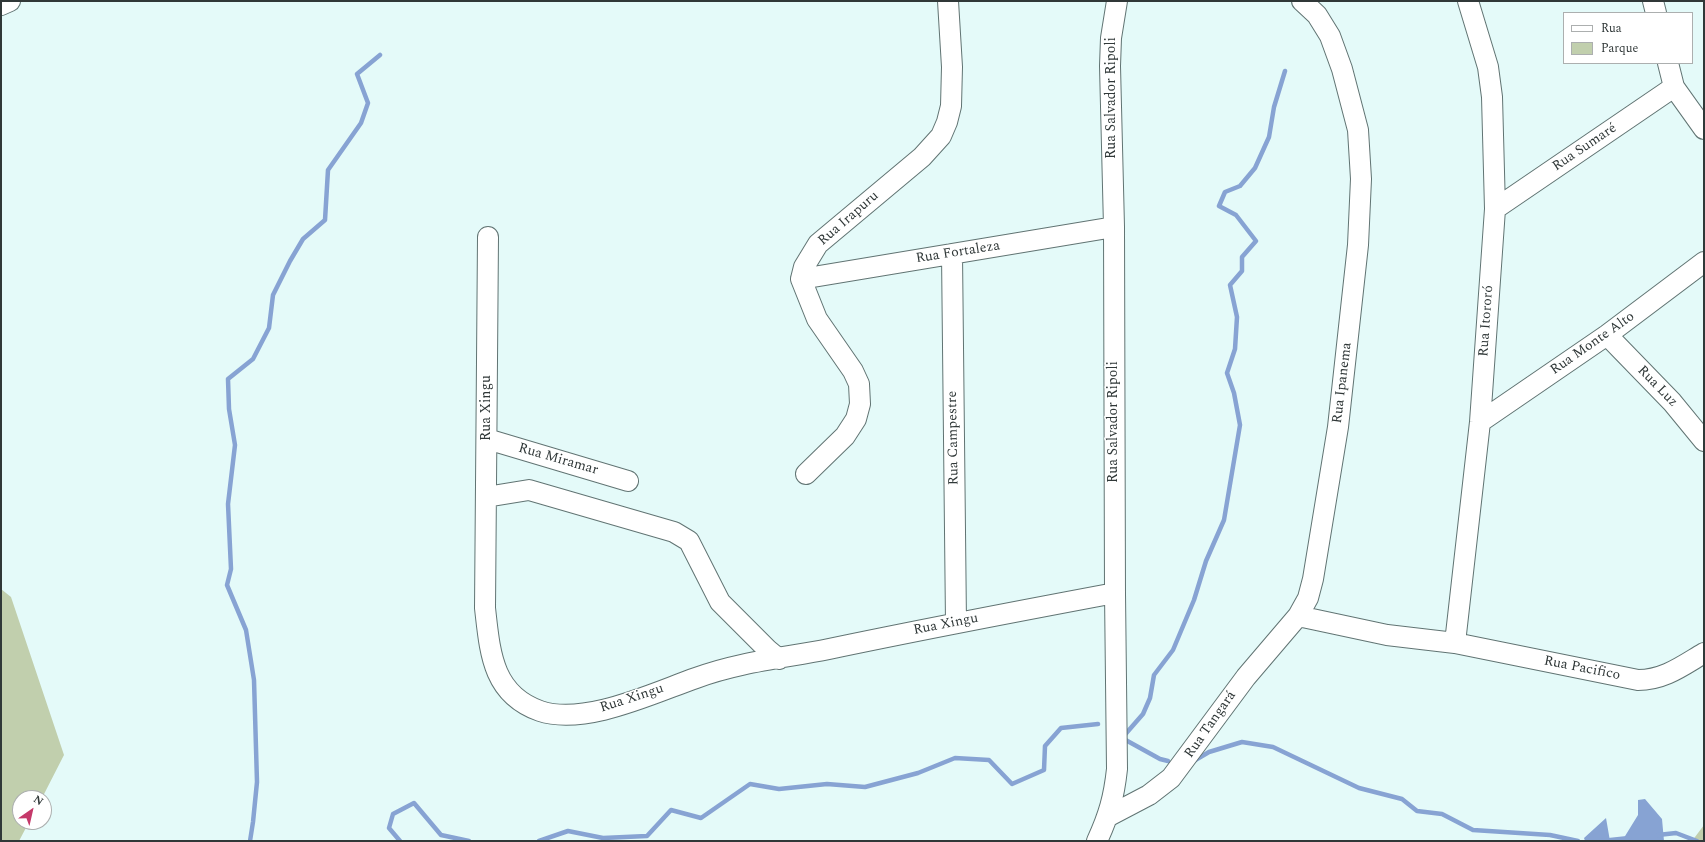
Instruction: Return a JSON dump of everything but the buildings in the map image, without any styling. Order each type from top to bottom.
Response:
[{"type":"street","points":[[1,5],[10,1]]},
{"type":"street","name":"Rua Irapuru","points":[[801,279],[804,267],[818,244],[922,157],[941,136],[947,122],[951,106],[952,67],[948,1]]},
{"type":"street","name":"Rua Salvador Ripoli","points":[[1097,841],[1109,816],[1114,794],[1117,769],[1114,227],[1110,66],[1111,38],[1117,1]]},
{"type":"street","name":"Rua Ipanema","points":[[1298,616],[1308,598],[1315,572],[1336,435],[1358,245],[1361,179],[1358,130],[1342,69],[1330,36],[1317,16],[1302,1]]},
{"type":"street","name":"Rua Itororó","points":[[1455,643],[1480,422],[1495,209],[1491,90],[1488,67],[1468,1]]},
{"type":"street","points":[[1654,1],[1656,12]]},
{"type":"street","points":[[1668,64],[1674,87],[1704,129]]},
{"type":"street","name":"Rua Sumaré","points":[[1495,209],[1674,87]]},
{"type":"street","name":"Rua Fortaleza","points":[[801,279],[1114,227]]},
{"type":"street","name":"Rua Xingu","points":[[488,237],[485,608],[490,650],[498,676],[512,695],[527,706],[543,712],[566,715],[609,710],[717,670],[746,663],[779,659],[956,622],[1115,593]]},
{"type":"street","name":"Rua Campestre","points":[[952,254],[956,622]]},
{"type":"street","name":"Rua Monte Alto","points":[[1480,422],[1607,335],[1704,262]]},
{"type":"street","points":[[801,279],[817,319],[853,370],[859,384],[856,419],[844,436],[806,474]]},
{"type":"street","name":"Rua Luz","points":[[1607,335],[1672,402],[1704,441]]},
{"type":"street","name":"Rua Miramar","points":[[487,439],[628,481]]},
{"type":"street","points":[[486,497],[529,490],[674,532],[689,541],[720,602],[779,659]]},
{"type":"street","points":[[1298,616],[1387,635],[1455,643]]},
{"type":"street","name":"Rua Tangará","points":[[1109,816],[1150,795],[1171,778],[1246,676],[1298,616]]},
{"type":"street","name":"Rua Pacifico","points":[[1455,643],[1638,680],[1650,680],[1664,676],[1704,653]]},
{"type":"green space","points":[[1,589],[11,597],[64,755],[46,790],[12,790],[12,830],[25,830],[19,841],[1,841]]},
{"type":"green space","points":[[1704,825],[1704,841],[1692,841]]},
{"type":"water","points":[[1645,799],[1662,819],[1664,841],[1622,841],[1638,815],[1638,800]]},
{"type":"water","points":[[1606,818],[1610,841],[1585,841],[1584,838]]},
{"type":"waterway","points":[[250,841],[257,782],[254,680],[246,630],[227,585],[231,569],[228,504],[235,445],[229,409],[228,379],[253,359],[269,328],[273,295],[290,261],[303,239],[325,220],[328,170],[361,123],[368,103],[357,74],[380,55]]},
{"type":"waterway","points":[[1168,761],[1160,759],[1122,738],[1143,714],[1150,698],[1154,675],[1173,650],[1194,600],[1206,561],[1224,520],[1240,425],[1234,393],[1227,373],[1235,349],[1237,317],[1230,285],[1242,271],[1242,257],[1256,241],[1236,215],[1219,206],[1225,192],[1240,186],[1255,168],[1269,137],[1274,107],[1285,71]]},
{"type":"waterway","points":[[539,841],[568,831],[603,838],[647,836],[671,810],[701,818],[750,784],[779,789],[827,784],[865,787],[918,773],[955,758],[989,760],[1012,784],[1044,770],[1045,746],[1061,728],[1098,724]]},
{"type":"waterway","points":[[1192,762],[1209,752],[1242,742],[1273,747],[1359,788],[1402,799],[1417,811],[1442,814],[1473,830],[1550,835],[1578,841]]},
{"type":"waterway","points":[[400,841],[389,828],[393,814],[414,803],[441,835],[469,841]]},
{"type":"waterway","points":[[1658,835],[1676,833],[1697,841]]},
{"type":"waterway","points":[[1601,841],[1629,838]]}]
